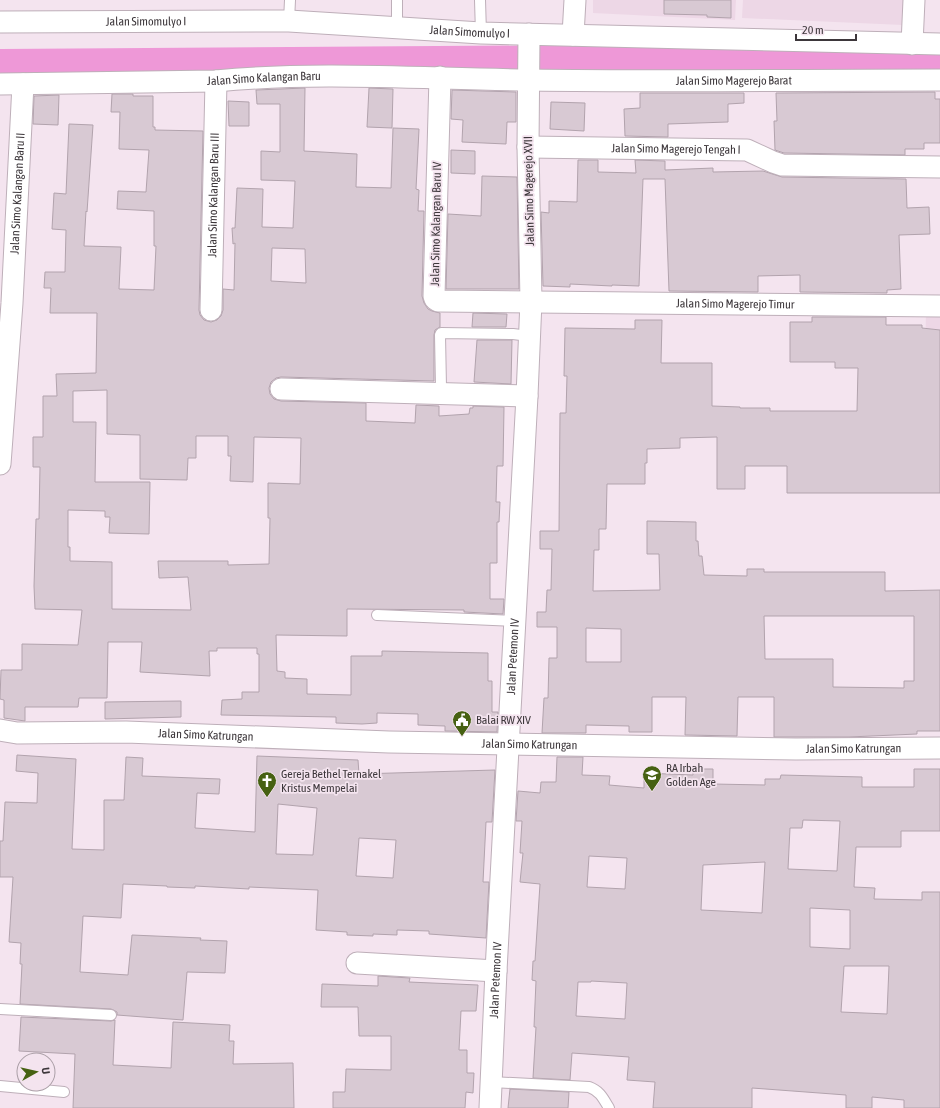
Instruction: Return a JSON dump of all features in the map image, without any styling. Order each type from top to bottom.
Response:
[{"type":"street","points":[[573,35],[575,0]]},
{"type":"street","points":[[912,44],[914,0]]},
{"type":"street","name":"Jalan Simomulyo I","points":[[0,22],[289,21],[482,33],[529,41],[573,35],[940,44]]},
{"type":"street","name":"Jalan Simo Magerejo XVII","points":[[529,41],[528,147],[531,302]]},
{"type":"street","name":"Jalan Simo Kalangan Baru","points":[[0,84],[216,80],[272,77],[529,77]]},
{"type":"street","name":"Jalan Simo Kalangan Baru IV","points":[[440,77],[435,299],[438,301],[531,302]]},
{"type":"street","name":"Jalan Simo Magerejo Barat","points":[[529,77],[940,80]]},
{"type":"street","name":"Jalan Simo Kalangan Baru III","points":[[211,310],[216,80]]},
{"type":"street","name":"Jalan Simo Kalangan Baru II","points":[[0,464],[12,304],[23,84]]},
{"type":"street","name":"Jalan Simo Magerejo Tengah I","points":[[528,147],[747,150],[782,165],[940,167]]},
{"type":"street","name":"Jalan Simo Magerejo Timur","points":[[531,302],[940,306]]},
{"type":"street","name":"Jalan Petemon IV","points":[[490,1108],[531,302]]},
{"type":"street","points":[[281,389],[527,396]]},
{"type":"street","name":"Jalan Simo Katrungan","points":[[0,730],[17,733],[126,732],[389,742],[796,749],[940,748]]},
{"type":"street","points":[[357,963],[496,971]]},
{"type":"lane","points":[[289,21],[290,0]]},
{"type":"lane","points":[[397,0],[397,28]]},
{"type":"lane","points":[[480,0],[482,33]]},
{"type":"lane","points":[[441,387],[440,335],[442,333],[513,334],[529,336]]},
{"type":"lane","points":[[377,615],[515,621]]},
{"type":"lane","points":[[0,1009],[112,1015]]},
{"type":"lane","points":[[492,1082],[589,1087],[597,1089],[602,1095],[608,1108]]},
{"type":"lane","points":[[0,1086],[64,1092]]},
{"type":"shaded area","points":[[593,0],[736,0],[735,20],[593,13]]},
{"type":"shaded area","points":[[743,0],[904,0],[903,25],[742,18]]},
{"type":"shaded area","points":[[926,310],[940,310],[940,370],[925,370]]},
{"type":"building","points":[[664,0],[731,0],[731,18],[707,17],[707,15],[664,14]]},
{"type":"building","points":[[305,88],[304,151],[357,154],[356,187],[391,188],[393,128],[419,129],[416,189],[419,190],[418,211],[424,211],[422,296],[428,309],[440,313],[440,327],[435,330],[434,335],[434,381],[281,377],[276,378],[271,382],[269,388],[270,394],[274,399],[281,401],[366,403],[366,421],[415,423],[416,405],[439,406],[439,416],[469,414],[470,408],[473,408],[473,406],[504,407],[503,466],[497,466],[496,502],[500,502],[499,522],[497,522],[497,563],[490,563],[490,599],[504,599],[503,614],[464,612],[464,610],[347,609],[347,636],[276,635],[277,671],[285,672],[285,678],[307,679],[307,694],[351,695],[351,656],[382,656],[382,651],[488,653],[488,681],[492,681],[492,712],[498,712],[497,732],[445,731],[445,726],[418,725],[418,714],[377,713],[377,723],[362,724],[336,723],[336,717],[221,715],[222,700],[242,699],[242,692],[259,692],[259,654],[257,654],[257,648],[217,648],[217,651],[209,651],[210,676],[140,672],[142,642],[108,642],[107,698],[79,698],[78,707],[25,707],[25,721],[4,718],[4,700],[0,699],[1,670],[22,670],[22,644],[78,645],[82,610],[35,609],[34,586],[36,519],[39,519],[40,467],[33,467],[33,437],[43,437],[43,396],[57,396],[56,374],[96,373],[97,313],[50,313],[51,288],[44,288],[45,272],[65,272],[66,230],[52,229],[54,193],[66,194],[69,124],[93,125],[84,246],[121,247],[119,289],[154,290],[156,246],[154,246],[154,211],[117,209],[118,191],[146,192],[149,150],[119,149],[120,112],[111,112],[112,94],[153,96],[153,127],[155,127],[155,130],[203,131],[199,310],[200,315],[204,320],[211,322],[217,320],[221,316],[223,310],[223,289],[234,290],[235,243],[233,244],[232,228],[235,228],[237,188],[263,189],[262,227],[293,228],[295,181],[261,180],[261,151],[280,152],[280,104],[257,104],[256,90]],"holes":[[[272,248],[305,249],[306,283],[271,281]],[[107,390],[107,434],[140,435],[140,479],[187,480],[188,458],[196,458],[196,436],[228,436],[228,456],[231,456],[230,481],[253,482],[254,437],[301,438],[300,484],[268,483],[268,518],[270,518],[269,564],[228,565],[228,561],[158,561],[159,578],[188,577],[191,610],[112,609],[112,562],[70,561],[70,547],[68,547],[68,510],[105,511],[105,517],[110,517],[109,533],[149,534],[150,482],[95,482],[96,422],[73,422],[73,391]]]},
{"type":"building","points":[[369,88],[393,89],[392,128],[367,127]]},
{"type":"building","points":[[452,90],[516,92],[516,122],[507,122],[506,144],[462,142],[463,120],[451,119]]},
{"type":"building","points":[[935,92],[935,99],[940,99],[940,143],[924,143],[924,149],[905,149],[905,155],[784,153],[775,150],[774,121],[777,121],[776,93]]},
{"type":"building","points":[[640,93],[744,93],[744,103],[728,104],[728,122],[668,124],[668,137],[625,136],[624,109],[640,108]]},
{"type":"building","points":[[59,95],[58,125],[33,124],[34,96]]},
{"type":"building","points":[[228,101],[249,102],[249,126],[229,126]]},
{"type":"building","points":[[551,102],[585,103],[584,131],[550,129]]},
{"type":"building","points":[[451,150],[475,151],[475,174],[451,173]]},
{"type":"building","points":[[578,160],[598,160],[598,172],[636,173],[635,160],[665,161],[665,170],[713,168],[713,172],[763,171],[782,177],[906,179],[907,208],[929,207],[930,234],[899,235],[901,289],[887,290],[887,293],[800,292],[800,275],[758,276],[758,292],[669,291],[665,179],[643,179],[639,286],[570,284],[570,287],[543,286],[541,212],[549,213],[549,201],[577,202]]},
{"type":"building","points":[[482,176],[517,177],[519,289],[446,289],[448,214],[481,216]]},
{"type":"building","points":[[473,313],[507,314],[506,327],[472,327]]},
{"type":"building","points":[[812,317],[886,317],[886,325],[922,325],[922,328],[940,330],[940,493],[787,493],[787,466],[745,466],[745,489],[717,489],[717,437],[680,438],[680,448],[647,449],[645,484],[607,484],[606,529],[599,529],[599,550],[594,550],[593,591],[660,590],[659,554],[647,554],[647,521],[696,522],[696,541],[698,541],[699,556],[702,556],[704,575],[747,576],[747,569],[764,569],[764,572],[885,572],[885,591],[940,590],[940,731],[917,731],[917,734],[849,737],[774,737],[774,697],[738,697],[737,736],[685,735],[686,697],[652,697],[652,732],[629,732],[629,726],[586,725],[586,733],[542,733],[544,698],[548,698],[549,658],[557,658],[557,627],[537,627],[537,612],[546,612],[547,590],[551,590],[552,549],[540,549],[540,531],[559,531],[560,413],[566,413],[567,376],[564,376],[565,328],[635,329],[635,320],[662,320],[661,363],[712,363],[712,406],[770,408],[770,411],[857,411],[858,368],[835,368],[835,362],[790,362],[790,322],[812,322]],"holes":[[[764,616],[914,616],[914,681],[904,681],[904,688],[833,687],[833,659],[765,659]],[[586,628],[621,629],[621,662],[586,662]]]},
{"type":"building","points":[[477,340],[512,340],[511,384],[474,382]]},
{"type":"building","points":[[181,701],[181,717],[105,719],[105,702]]},
{"type":"building","points":[[17,755],[76,759],[72,849],[104,850],[104,800],[124,800],[126,757],[143,758],[142,776],[220,779],[219,794],[197,793],[195,828],[255,832],[257,756],[358,760],[359,774],[495,770],[492,822],[486,822],[483,882],[489,882],[486,938],[429,934],[429,931],[397,930],[397,935],[373,934],[373,936],[347,935],[347,932],[316,930],[318,890],[249,887],[249,889],[195,886],[195,888],[123,884],[121,918],[83,916],[80,972],[128,975],[132,935],[201,938],[200,940],[227,941],[225,973],[187,972],[183,1020],[117,1015],[117,1012],[111,1009],[20,1004],[22,964],[20,964],[21,943],[9,942],[13,877],[0,877],[0,841],[3,841],[5,802],[37,803],[38,773],[16,771]],"holes":[[[278,804],[317,808],[313,855],[276,854]],[[359,838],[396,840],[393,878],[356,876]]]},
{"type":"building","points":[[557,757],[583,757],[582,775],[610,776],[609,785],[644,788],[644,773],[693,775],[693,769],[713,769],[713,784],[765,785],[765,779],[780,779],[781,775],[862,777],[862,787],[914,787],[914,769],[940,769],[940,831],[901,831],[901,847],[856,847],[854,887],[875,888],[874,899],[922,900],[922,892],[940,892],[940,1108],[904,1108],[904,1100],[872,1097],[872,1108],[846,1108],[846,1095],[752,1088],[752,1108],[653,1108],[655,1082],[627,1080],[629,1057],[572,1053],[570,1080],[533,1078],[536,1027],[534,1027],[536,981],[532,980],[533,961],[535,961],[540,884],[520,882],[523,853],[520,853],[522,821],[516,821],[518,791],[540,793],[541,782],[556,782]],"holes":[[[803,820],[840,821],[837,871],[788,869],[790,828],[802,828]],[[589,856],[627,858],[625,889],[587,887]],[[765,862],[762,913],[701,910],[703,865]],[[810,908],[850,910],[850,949],[810,947]],[[844,966],[889,966],[887,1014],[841,1012]],[[591,981],[627,983],[625,1019],[576,1016],[578,982]]]},
{"type":"building","points":[[378,976],[410,978],[409,982],[478,985],[476,1011],[461,1011],[459,1050],[467,1050],[467,1073],[474,1073],[473,1093],[466,1092],[465,1108],[333,1108],[333,1092],[345,1092],[346,1069],[391,1070],[391,1036],[359,1036],[358,1007],[321,1007],[322,984],[378,986]]},
{"type":"building","points":[[21,1017],[115,1020],[113,1065],[171,1068],[173,1022],[230,1025],[229,1041],[234,1041],[233,1064],[293,1063],[294,1108],[73,1108],[75,1054],[19,1051]]},
{"type":"building","points":[[510,1089],[569,1092],[568,1108],[508,1108]]},
{"type":"waterway","points":[[0,67],[753,62],[940,66]]},
{"type":"place","name":"Balai RW XIV","points":[[462,737]]},
{"type":"place","name":"RA Irbah Golden Age","points":[[652,792]]},
{"type":"place","name":"Gereja Bethel Ternakel Kristus Mempelai","points":[[267,798]]}]
